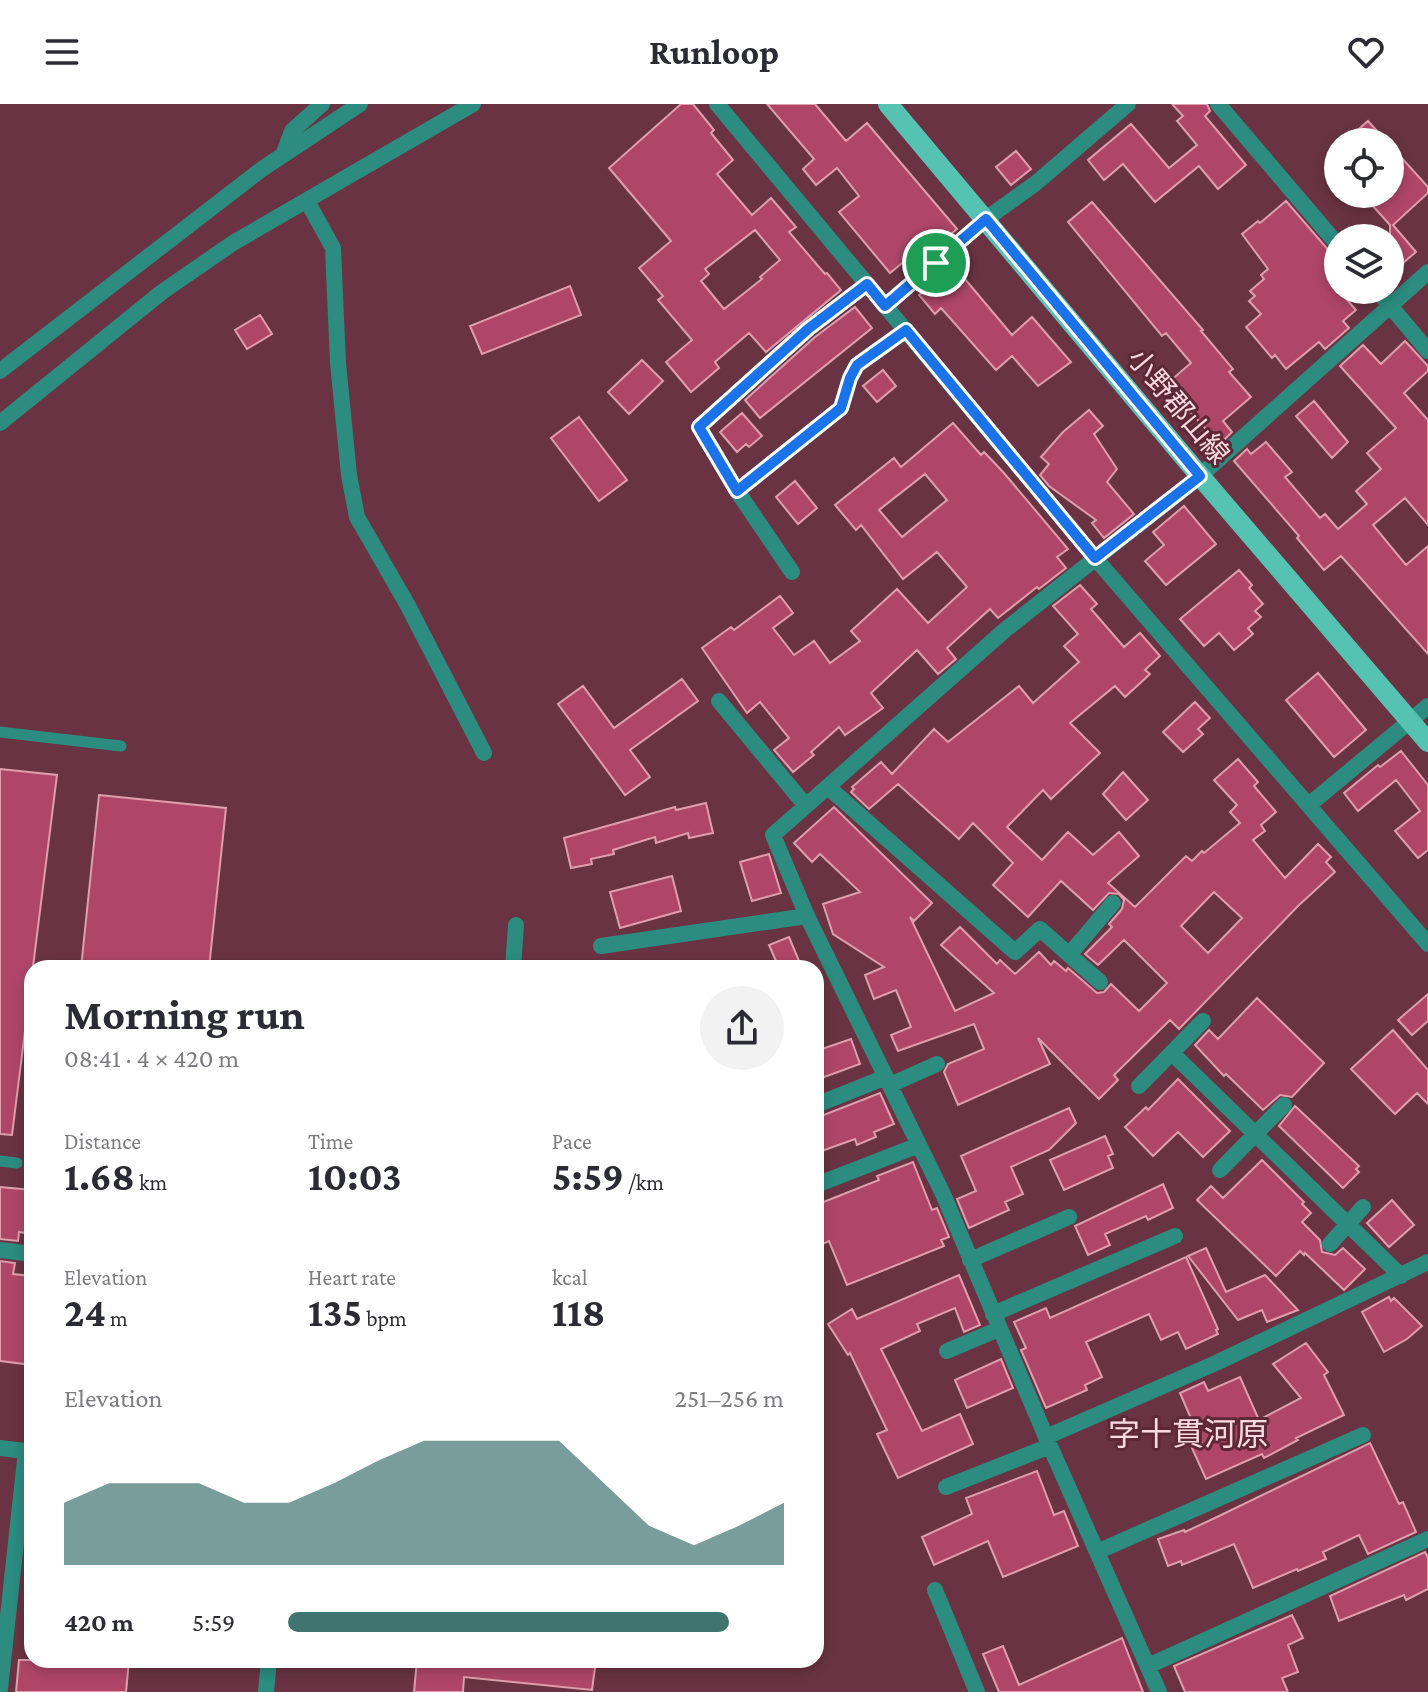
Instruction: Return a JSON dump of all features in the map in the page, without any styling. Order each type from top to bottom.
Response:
[{"type":"main road","name":"小野郡山線","points":[[888,104],[1428,742]]},
{"type":"street","points":[[283,155],[292,131],[322,104]]},
{"type":"street","points":[[0,371],[79,307],[283,155],[360,104]]},
{"type":"street","points":[[0,423],[162,292],[233,243],[473,104]]},
{"type":"street","points":[[717,104],[1095,558],[1428,944]]},
{"type":"street","points":[[885,306],[1128,104]]},
{"type":"street","points":[[1218,104],[1324,229]]},
{"type":"street","points":[[307,201],[333,248],[338,363],[349,475],[357,517],[407,604],[484,753]]},
{"type":"street","points":[[1404,292],[1428,272]]},
{"type":"street","points":[[792,572],[737,491],[699,427],[808,329],[867,284]]},
{"type":"street","points":[[1159,1692],[919,1145],[807,916],[773,835],[993,640],[1200,476],[1389,304],[1428,351]]},
{"type":"street","points":[[737,491],[841,408],[857,365],[906,330]]},
{"type":"street","points":[[719,701],[806,806]]},
{"type":"street","points":[[1310,804],[1428,706]]},
{"type":"street","points":[[828,787],[1015,952],[1040,929],[1100,982]]},
{"type":"street","points":[[1069,955],[1113,903]]},
{"type":"street","points":[[601,946],[807,916]]},
{"type":"street","points":[[514,960],[516,925]]},
{"type":"street","points":[[1139,1086],[1203,1021]]},
{"type":"street","points":[[1173,1054],[1401,1276]]},
{"type":"street","points":[[824,1102],[937,1064]]},
{"type":"street","points":[[1220,1170],[1284,1105]]},
{"type":"street","points":[[824,1182],[919,1145]]},
{"type":"street","points":[[1330,1244],[1363,1207]]},
{"type":"street","points":[[970,1260],[1069,1217]]},
{"type":"street","points":[[947,1351],[996,1322],[1175,1236]]},
{"type":"street","points":[[0,1250],[24,1253]]},
{"type":"street","points":[[946,1487],[1428,1262]]},
{"type":"street","points":[[1099,1551],[1363,1435]]},
{"type":"street","points":[[0,1448],[24,1451]]},
{"type":"street","points":[[0,1689],[24,1493]]},
{"type":"street","points":[[1148,1666],[1428,1539]]},
{"type":"street","points":[[935,1590],[977,1692]]},
{"type":"street","points":[[266,1692],[268,1668]]},
{"type":"lane","points":[[0,732],[121,746]]},
{"type":"lane","points":[[0,1161],[17,1163]]},
{"type":"building","points":[[681,104],[693,104],[733,160],[717,174],[752,215],[771,198],[796,227],[789,232],[841,290],[766,352],[749,333],[715,362],[719,368],[691,392],[666,362],[692,340],[658,300],[663,296],[639,268],[671,241],[609,168]],"holes":[[[755,230],[780,260],[760,277],[762,279],[724,309],[701,281],[709,274],[705,269]]]},
{"type":"building","points":[[767,104],[815,104],[846,141],[867,123],[957,229],[941,243],[935,236],[890,273],[839,212],[859,196],[837,168],[816,185],[803,169],[814,159]]},
{"type":"building","points":[[1172,104],[1207,104],[1210,111],[1205,116],[1246,165],[1218,189],[1199,166],[1155,202],[1123,164],[1104,180],[1088,160],[1131,124],[1169,168],[1197,145],[1177,121],[1183,116]]},
{"type":"building","points":[[1368,121],[1374,128],[1360,128]]},
{"type":"building","points":[[1016,151],[1031,169],[1011,185],[996,167]]},
{"type":"building","points":[[1404,160],[1428,187],[1428,193],[1394,224],[1389,224],[1375,208],[1404,208]]},
{"type":"building","points":[[1286,201],[1324,245],[1324,304],[1351,304],[1356,310],[1343,321],[1349,328],[1325,349],[1319,342],[1286,369],[1275,355],[1272,358],[1246,327],[1261,314],[1249,301],[1255,296],[1250,291],[1264,279],[1261,275],[1268,269],[1242,234],[1258,221],[1260,223]]},
{"type":"building","points":[[1092,202],[1203,330],[1233,369],[1229,372],[1251,397],[1223,421],[1232,432],[1220,444],[1190,412],[1188,403],[1170,381],[1191,363],[1166,333],[1162,336],[1068,222]]},
{"type":"building","points":[[1404,238],[1416,252],[1404,262]]},
{"type":"building","points":[[954,266],[1012,335],[1032,317],[1071,362],[1038,386],[1012,356],[996,370],[941,308],[935,314],[919,295]]},
{"type":"building","points":[[570,286],[581,315],[482,354],[470,326]]},
{"type":"building","points":[[855,307],[872,328],[760,418],[745,400],[815,337]]},
{"type":"building","points":[[260,315],[272,334],[247,349],[235,330]]},
{"type":"building","points":[[1405,341],[1428,366],[1428,371],[1404,393],[1428,420],[1428,525],[1405,498],[1373,525],[1406,565],[1428,546],[1428,654],[1341,556],[1324,570],[1234,461],[1247,449],[1251,454],[1266,442],[1292,472],[1285,477],[1320,518],[1325,514],[1338,529],[1367,504],[1356,491],[1381,469],[1367,453],[1396,428],[1340,366],[1363,345],[1381,364]]},
{"type":"building","points":[[642,360],[663,381],[629,414],[608,392]]},
{"type":"building","points":[[883,370],[896,386],[877,402],[863,386]]},
{"type":"building","points":[[1314,401],[1348,442],[1332,458],[1296,416]]},
{"type":"building","points":[[1089,410],[1103,426],[1094,434],[1117,469],[1107,482],[1134,514],[1104,538],[1092,523],[1096,520],[1049,486],[1040,475],[1049,464],[1041,457],[1063,432]]},
{"type":"building","points":[[742,413],[762,436],[737,452],[720,432]]},
{"type":"building","points":[[579,417],[627,480],[599,501],[551,438]]},
{"type":"building","points":[[953,423],[981,455],[984,452],[1004,473],[1068,549],[1057,557],[1066,568],[998,618],[990,609],[947,648],[956,659],[938,674],[917,650],[871,693],[883,708],[845,735],[839,727],[811,752],[814,755],[793,772],[774,750],[789,738],[760,702],[747,713],[702,648],[731,627],[734,630],[780,596],[793,613],[773,628],[794,655],[814,641],[830,663],[860,641],[851,631],[897,589],[928,623],[967,587],[937,552],[903,579],[861,525],[856,530],[835,505],[894,458],[901,467]],"holes":[[[925,474],[947,500],[902,537],[879,510]]]},
{"type":"building","points":[[795,481],[817,508],[798,524],[776,497]]},
{"type":"building","points":[[1184,506],[1216,544],[1166,585],[1145,561],[1164,545],[1153,532]]},
{"type":"building","points":[[1239,570],[1263,604],[1255,611],[1261,617],[1248,628],[1253,634],[1234,650],[1219,633],[1204,646],[1180,619]]},
{"type":"building","points":[[1080,585],[1097,604],[1091,609],[1124,647],[1140,633],[1160,656],[1145,670],[1150,674],[1125,697],[1115,686],[1070,723],[1100,753],[1051,799],[1043,790],[1007,827],[1042,860],[1068,832],[1093,855],[1119,832],[1139,856],[1108,883],[1135,907],[1186,856],[1192,861],[1240,823],[1230,812],[1237,805],[1214,780],[1238,759],[1258,782],[1254,786],[1276,812],[1261,825],[1265,831],[1253,840],[1285,878],[1318,844],[1331,857],[1326,862],[1335,872],[1179,1029],[1170,1020],[1114,1075],[1118,1080],[1099,1099],[1038,1038],[1050,1064],[958,1105],[944,1072],[948,1064],[984,1049],[974,1024],[898,1051],[891,1035],[911,1027],[896,990],[874,999],[865,975],[884,967],[833,934],[823,904],[860,892],[820,854],[812,862],[794,843],[834,807],[932,903],[914,921],[910,917],[955,1011],[994,993],[941,945],[960,927],[997,964],[1000,960],[1015,974],[1039,952],[1051,965],[1054,961],[1066,971],[1068,968],[1097,993],[1104,992],[1111,984],[1139,1011],[1167,983],[1124,940],[1098,965],[1085,954],[1112,927],[1109,924],[1122,909],[1124,900],[1119,894],[1109,893],[1093,910],[1061,881],[1028,917],[993,885],[1013,863],[973,823],[959,839],[898,784],[869,809],[851,792],[852,787],[881,762],[892,774],[934,729],[948,742],[1019,686],[1033,703],[1079,662],[1064,646],[1078,634],[1053,606]],"holes":[[[1214,892],[1242,918],[1208,953],[1181,926]]]},
{"type":"building","points":[[1318,673],[1366,730],[1334,757],[1286,700]]},
{"type":"building","points":[[682,679],[698,701],[630,750],[650,777],[625,795],[558,704],[583,686],[614,728]]},
{"type":"building","points":[[1195,702],[1210,718],[1198,729],[1203,734],[1183,752],[1163,732]]},
{"type":"building","points":[[1401,751],[1428,785],[1428,850],[1418,858],[1395,831],[1420,811],[1396,780],[1358,811],[1344,793]]},
{"type":"building","points":[[0,769],[57,775],[34,960],[24,960],[24,1039],[12,1135],[0,1134]]},
{"type":"building","points":[[1123,772],[1148,800],[1126,820],[1103,794]]},
{"type":"building","points":[[99,795],[226,808],[210,960],[82,960]]},
{"type":"building","points":[[706,803],[713,833],[689,838],[688,833],[656,843],[655,837],[613,850],[614,854],[591,859],[592,864],[571,868],[564,838],[675,807],[676,810]]},
{"type":"building","points":[[769,854],[781,893],[752,901],[740,862]]},
{"type":"building","points":[[672,876],[681,911],[620,928],[610,892]]},
{"type":"building","points":[[789,937],[799,960],[776,960],[769,945]]},
{"type":"building","points":[[1428,994],[1428,1021],[1412,1035],[1398,1020]]},
{"type":"building","points":[[1257,998],[1324,1063],[1292,1097],[1280,1095],[1263,1110],[1195,1045],[1209,1030],[1218,1039]]},
{"type":"building","points":[[1393,1030],[1428,1070],[1428,1104],[1417,1093],[1395,1114],[1351,1069]]},
{"type":"building","points":[[851,1039],[860,1064],[824,1077],[824,1048]]},
{"type":"building","points":[[1178,1079],[1230,1131],[1203,1157],[1178,1132],[1153,1156],[1125,1127],[1146,1107],[1148,1110]]},
{"type":"building","points":[[880,1093],[894,1124],[874,1132],[876,1137],[857,1145],[855,1139],[824,1150],[824,1115]]},
{"type":"building","points":[[1295,1106],[1359,1166],[1356,1169],[1359,1172],[1343,1188],[1279,1126]]},
{"type":"building","points":[[1069,1108],[1076,1123],[1049,1150],[1011,1167],[1023,1194],[1005,1202],[1009,1210],[969,1228],[957,1199],[976,1191],[961,1156]]},
{"type":"building","points":[[1105,1136],[1113,1154],[1108,1156],[1113,1168],[1064,1190],[1050,1160]]},
{"type":"building","points":[[1262,1160],[1304,1202],[1302,1204],[1311,1213],[1302,1222],[1320,1240],[1322,1252],[1335,1255],[1343,1248],[1365,1269],[1344,1290],[1300,1251],[1276,1276],[1197,1200],[1211,1186],[1223,1198]]},
{"type":"building","points":[[913,1162],[932,1210],[937,1208],[949,1237],[941,1240],[944,1246],[847,1285],[829,1241],[824,1243],[824,1202],[879,1180],[877,1176]]},
{"type":"building","points":[[1163,1184],[1173,1208],[1105,1234],[1110,1245],[1088,1255],[1075,1226]]},
{"type":"building","points":[[0,1187],[24,1189],[24,1233],[19,1232],[18,1241],[0,1239]]},
{"type":"building","points":[[1392,1200],[1414,1225],[1389,1247],[1367,1223]]},
{"type":"building","points":[[1206,1248],[1226,1292],[1265,1275],[1298,1310],[1267,1322],[1262,1310],[1238,1320],[1188,1256]]},
{"type":"building","points":[[1186,1257],[1218,1334],[1186,1349],[1178,1332],[1161,1340],[1149,1314],[1086,1342],[1102,1377],[1085,1385],[1087,1390],[1046,1408],[1021,1350],[1026,1348],[1014,1322],[1046,1308],[1050,1318]]},
{"type":"building","points":[[0,1261],[15,1263],[13,1274],[24,1275],[24,1364],[0,1361]]},
{"type":"building","points":[[959,1275],[980,1325],[964,1332],[955,1308],[917,1324],[920,1331],[881,1349],[922,1431],[960,1414],[973,1444],[898,1478],[877,1434],[887,1430],[850,1353],[848,1355],[828,1324],[852,1309],[857,1319]]},
{"type":"building","points":[[1389,1297],[1391,1301],[1394,1298],[1422,1326],[1384,1352],[1362,1312]]},
{"type":"building","points":[[1306,1343],[1328,1372],[1324,1375],[1344,1415],[1296,1438],[1298,1440],[1264,1458],[1262,1454],[1206,1479],[1192,1448],[1202,1444],[1180,1393],[1204,1382],[1208,1391],[1240,1377],[1259,1420],[1301,1398],[1273,1364]]},
{"type":"building","points":[[1001,1359],[1013,1388],[967,1408],[955,1380]]},
{"type":"building","points":[[1370,1443],[1416,1532],[1368,1554],[1359,1535],[1323,1552],[1326,1559],[1253,1588],[1234,1544],[1182,1565],[1181,1561],[1168,1566],[1158,1539],[1185,1532]]},
{"type":"building","points":[[1037,1471],[1054,1515],[1064,1511],[1078,1546],[1003,1577],[988,1541],[934,1565],[922,1537],[972,1514],[966,1498]]},
{"type":"building","points":[[1425,1552],[1428,1558],[1428,1589],[1406,1600],[1404,1595],[1339,1621],[1330,1596]]},
{"type":"building","points":[[1292,1615],[1303,1638],[1288,1645],[1298,1672],[1282,1678],[1288,1692],[1185,1692],[1174,1666]]},
{"type":"building","points":[[1122,1638],[1143,1692],[999,1692],[983,1654],[1003,1646],[1019,1685]]},
{"type":"building","points":[[19,1660],[24,1660],[24,1668],[128,1668],[126,1692],[16,1692]]},
{"type":"building","points":[[416,1668],[595,1668],[592,1690],[464,1677],[463,1692],[414,1692]]},
{"type":"district","name":"字十貫河原","points":[[1188,1434]]},
{"type":"route","points":[[986,219],[1200,476],[1095,558],[906,330],[857,365],[841,408],[737,491],[699,427],[808,329],[867,284],[885,306],[936,263],[986,219]]}]
